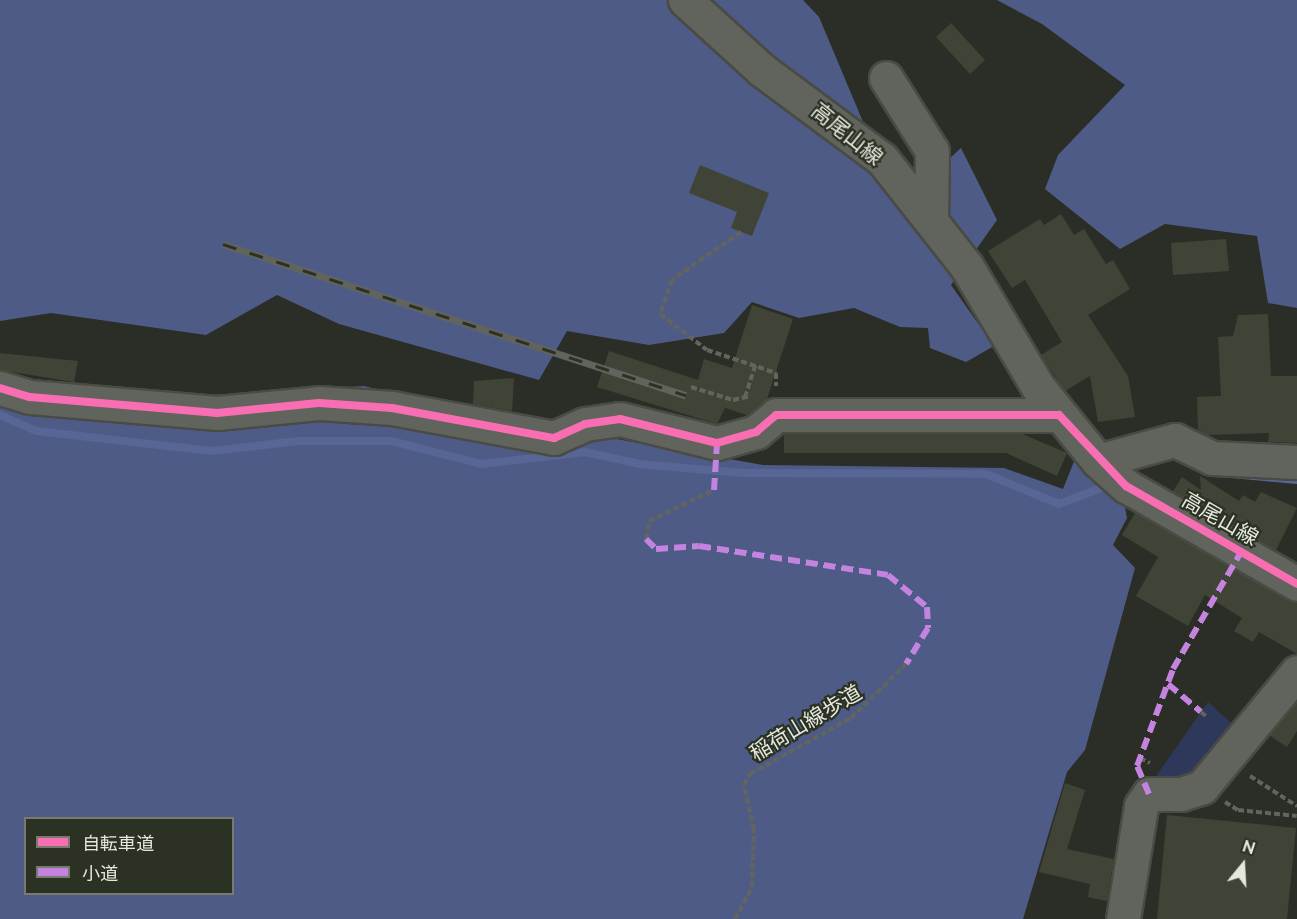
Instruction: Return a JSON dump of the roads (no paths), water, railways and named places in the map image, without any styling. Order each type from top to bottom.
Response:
[{"type":"street","name":"高尾山線","points":[[686,0],[762,70],[882,159],[967,267],[1059,415],[1110,472],[1297,584]]},
{"type":"street","points":[[886,78],[932,151],[931,221]]},
{"type":"street","points":[[0,388],[30,397],[217,412],[319,403],[392,408],[554,438],[585,424],[620,419],[717,443],[756,432],[776,415],[1059,415]]},
{"type":"street","points":[[1110,472],[1175,440],[1212,458],[1297,462]]},
{"type":"street","points":[[1123,919],[1141,806],[1149,794],[1181,794],[1202,787],[1297,672]]},
{"type":"waterway","points":[[0,415],[36,431],[212,451],[298,441],[391,441],[482,464],[585,452],[640,464],[743,473],[986,474],[1059,504],[1112,484]]},
{"type":"waterway","points":[[1232,474],[1297,480]]},
{"type":"railway","points":[[223,244],[686,395]]}]
